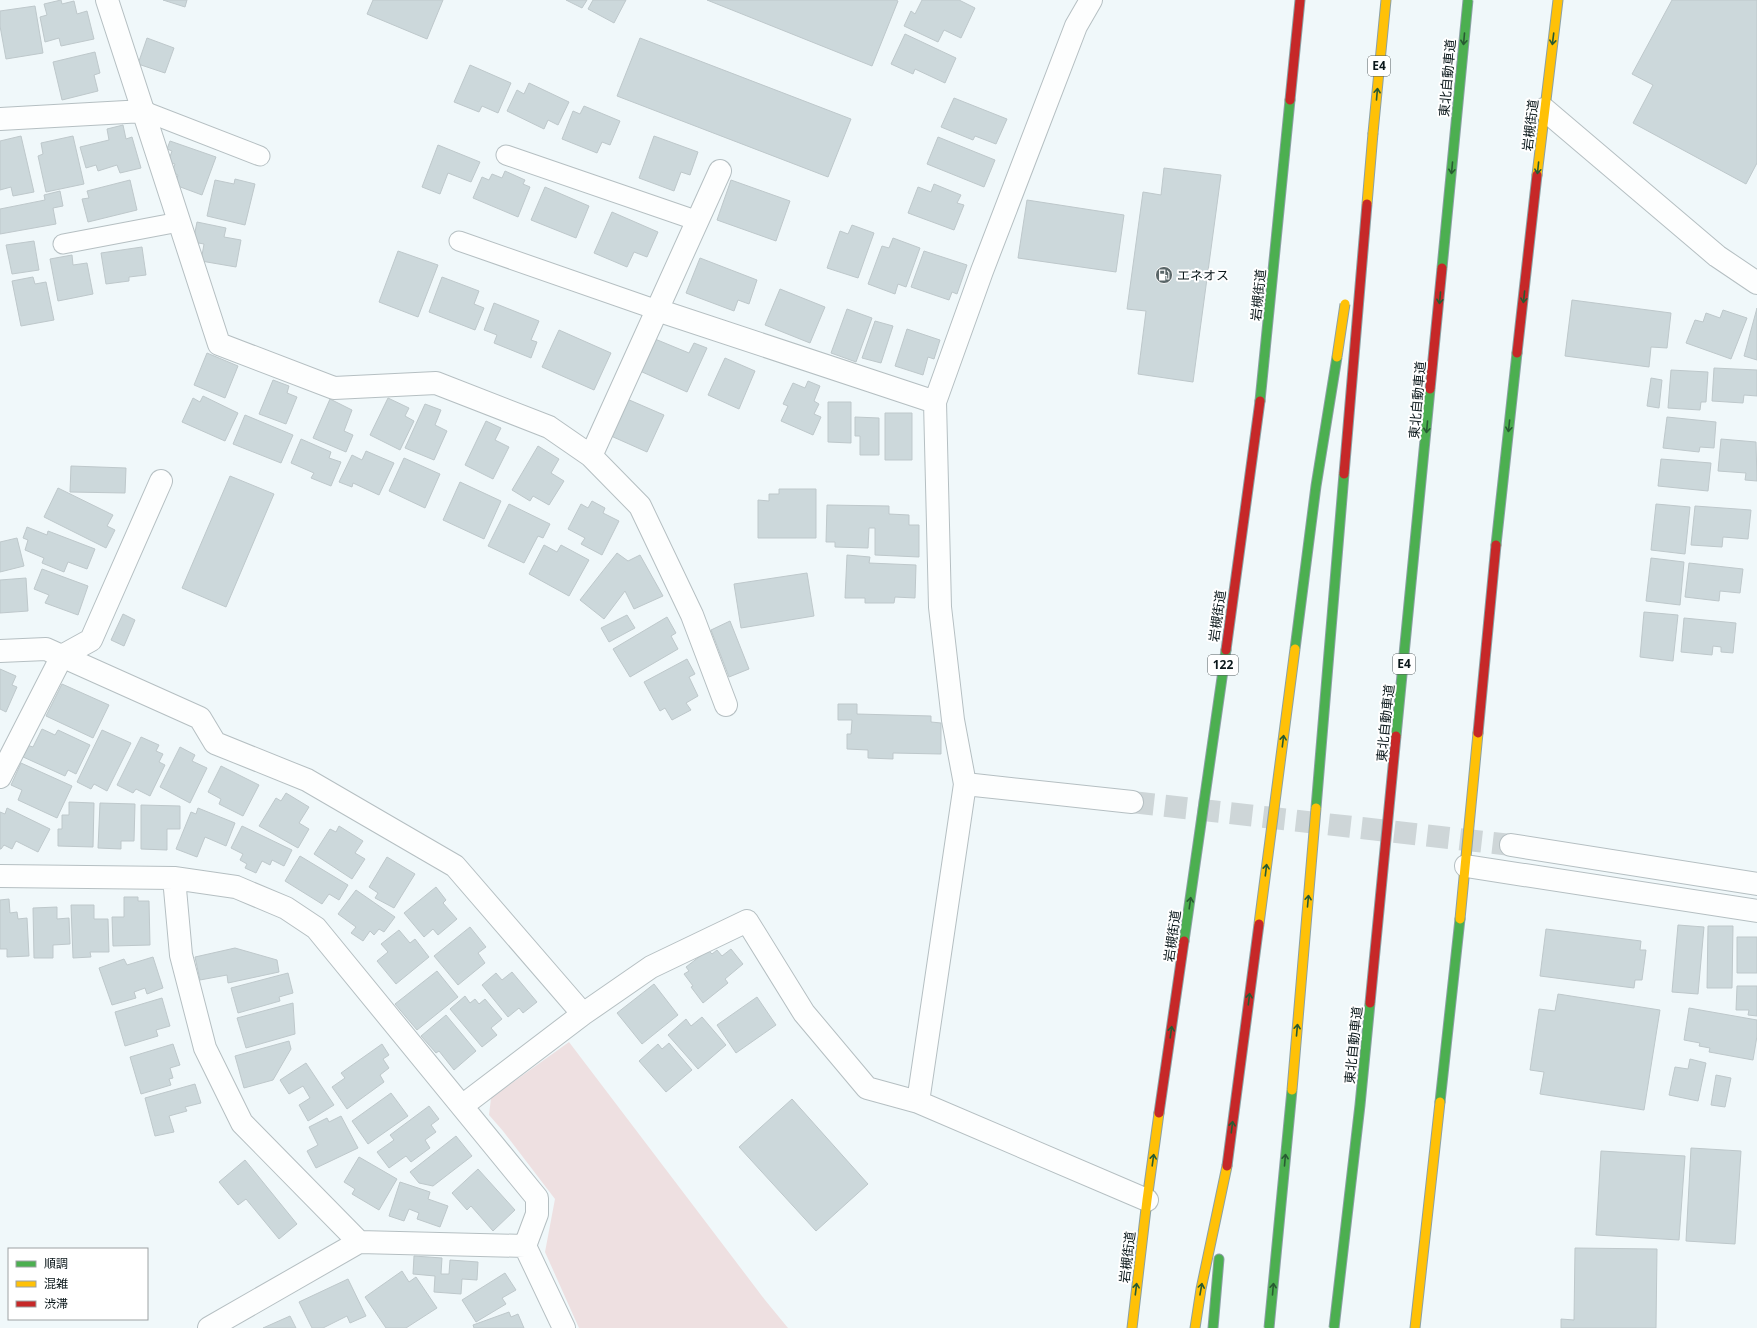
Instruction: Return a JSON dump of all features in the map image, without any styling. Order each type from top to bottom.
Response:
[{"type":"highway","name":"岩槻街道","points":[[1132,1328],[1148,1200],[1259,415],[1300,0]]},
{"type":"highway","name":"E4","points":[[1270,1328],[1293,1081],[1373,133],[1386,0]]},
{"type":"highway","name":"東北自動車道","points":[[1334,1328],[1361,1097],[1468,0]]},
{"type":"highway","name":"岩槻街道","points":[[1419,1322],[1466,866],[1490,606],[1544,109],[1558,0]]},
{"type":"highway","points":[[1353,258],[1373,133]]},
{"type":"highway","points":[[1213,1328],[1227,1166],[1316,486],[1346,297]]},
{"type":"highway","points":[[1195,1328],[1201,1289],[1227,1166]]},
{"type":"street","points":[[107,0],[219,344],[334,388],[436,383],[549,426],[591,456],[640,506],[692,615],[726,705]]},
{"type":"street","points":[[918,1102],[965,784],[953,720],[940,607],[935,402],[982,271],[1073,34],[1091,0]]},
{"type":"street","points":[[1544,109],[1717,256],[1757,283]]},
{"type":"street","points":[[0,119],[144,111]]},
{"type":"street","points":[[591,456],[720,171]]},
{"type":"street","points":[[657,310],[935,402]]},
{"type":"street","points":[[0,777],[62,656],[91,640],[160,481]]},
{"type":"street","points":[[0,651],[46,648],[200,718],[215,743],[307,780],[454,866],[583,1014]]},
{"type":"street","points":[[965,784],[1132,802]]},
{"type":"street","points":[[1511,845],[1757,884]]},
{"type":"street","points":[[1466,866],[1757,911]]},
{"type":"street","points":[[0,876],[174,878],[236,887],[286,908],[316,928],[537,1198],[537,1214],[525,1246],[564,1328]]},
{"type":"street","points":[[174,878],[181,955],[204,1048],[242,1123],[359,1242]]},
{"type":"street","points":[[462,1106],[583,1014],[651,967],[747,921],[804,1013],[867,1088],[918,1102],[1148,1200]]},
{"type":"street","points":[[209,1328],[359,1242],[525,1246]]},
{"type":"lane","points":[[144,111],[260,156]]},
{"type":"lane","points":[[506,155],[698,221]]},
{"type":"lane","points":[[63,244],[179,222]]},
{"type":"lane","points":[[459,241],[657,310]]},
{"type":"shaded area","points":[[569,1042],[765,1300],[788,1328],[579,1328],[545,1252],[555,1199],[489,1115],[491,1098]]},
{"type":"building","points":[[61,0],[62,4],[74,1],[77,14],[87,11],[94,39],[61,46],[59,38],[45,42],[40,17],[47,15],[44,4]]},
{"type":"building","points":[[163,0],[187,0],[185,7]]},
{"type":"building","points":[[373,0],[443,0],[427,39],[367,14]]},
{"type":"building","points":[[566,0],[587,0],[582,8]]},
{"type":"building","points":[[593,0],[626,0],[614,23],[588,9]]},
{"type":"building","points":[[707,0],[896,0],[898,1],[872,66]]},
{"type":"building","points":[[922,0],[959,0],[975,8],[961,38],[944,30],[938,42],[904,26],[911,11],[915,14]]},
{"type":"building","points":[[1672,0],[1757,0],[1757,163],[1746,184],[1633,123],[1653,85],[1632,74]]},
{"type":"building","points":[[35,6],[43,53],[6,59],[0,26],[0,11]]},
{"type":"building","points":[[905,34],[956,58],[945,83],[915,69],[913,74],[891,64]]},
{"type":"building","points":[[147,38],[174,48],[165,73],[138,64]]},
{"type":"building","points":[[640,38],[851,119],[828,177],[617,96]]},
{"type":"building","points":[[95,52],[100,73],[94,75],[98,91],[62,100],[53,62]]},
{"type":"building","points":[[470,65],[511,83],[498,113],[482,106],[479,112],[454,102]]},
{"type":"building","points":[[529,83],[569,102],[558,125],[548,120],[544,129],[507,111],[517,90],[524,94]]},
{"type":"building","points":[[954,98],[1007,119],[996,144],[975,136],[973,140],[941,127]]},
{"type":"building","points":[[584,106],[620,121],[610,145],[602,142],[597,153],[562,139],[573,111],[580,114]]},
{"type":"building","points":[[123,125],[126,139],[132,137],[141,168],[120,173],[117,165],[98,171],[96,165],[86,168],[80,147],[109,140],[107,129]]},
{"type":"building","points":[[21,136],[34,192],[13,196],[11,187],[0,190],[0,141]]},
{"type":"building","points":[[73,136],[84,184],[46,192],[38,156],[43,154],[41,143]]},
{"type":"building","points":[[654,136],[698,152],[690,175],[681,172],[674,191],[639,178]]},
{"type":"building","points":[[938,137],[995,160],[984,187],[927,164]]},
{"type":"building","points":[[170,141],[216,157],[202,195],[175,185],[178,175],[172,172],[175,164],[168,162],[172,151],[167,149]]},
{"type":"building","points":[[438,145],[480,162],[471,182],[448,173],[440,194],[422,187]]},
{"type":"building","points":[[1164,168],[1221,175],[1193,382],[1138,374],[1146,311],[1127,309],[1143,192],[1161,195]]},
{"type":"building","points":[[505,171],[525,180],[523,184],[530,187],[518,217],[473,198],[482,177],[489,180],[492,174],[502,178]]},
{"type":"building","points":[[235,179],[255,184],[245,225],[207,216],[215,180],[234,184]]},
{"type":"building","points":[[130,180],[137,210],[88,222],[82,199],[89,198],[87,191]]},
{"type":"building","points":[[731,180],[790,201],[776,241],[717,220]]},
{"type":"building","points":[[934,184],[961,195],[957,203],[964,205],[954,230],[908,213],[918,187],[931,192]]},
{"type":"building","points":[[545,187],[589,206],[576,238],[531,220]]},
{"type":"building","points":[[60,191],[63,206],[53,208],[56,224],[0,234],[0,209],[45,200],[44,195]]},
{"type":"building","points":[[1027,200],[1124,215],[1116,272],[1018,258]]},
{"type":"building","points":[[612,212],[658,232],[647,257],[634,252],[627,267],[594,253]]},
{"type":"building","points":[[197,222],[226,228],[224,237],[241,240],[236,267],[201,261],[204,244],[193,242]]},
{"type":"building","points":[[852,225],[874,233],[858,278],[827,268],[840,231],[848,234]]},
{"type":"building","points":[[893,238],[920,248],[906,287],[898,284],[895,294],[868,284],[882,246],[889,248]]},
{"type":"building","points":[[34,241],[39,270],[12,274],[6,245]]},
{"type":"building","points":[[142,247],[146,275],[129,277],[129,281],[106,284],[101,253]]},
{"type":"building","points":[[398,251],[438,265],[418,317],[379,302]]},
{"type":"building","points":[[924,251],[967,265],[957,294],[952,292],[949,300],[911,287]]},
{"type":"building","points":[[72,255],[73,265],[87,263],[93,294],[58,301],[50,259]]},
{"type":"building","points":[[700,258],[757,280],[749,304],[738,300],[734,311],[686,293]]},
{"type":"building","points":[[33,277],[35,284],[46,282],[54,320],[21,326],[12,281]]},
{"type":"building","points":[[442,277],[479,291],[474,304],[484,308],[475,330],[429,312]]},
{"type":"building","points":[[780,289],[825,307],[810,343],[765,325]]},
{"type":"building","points":[[1572,300],[1671,313],[1667,348],[1651,347],[1649,367],[1565,356]]},
{"type":"building","points":[[494,303],[539,321],[531,340],[537,342],[531,358],[494,343],[497,335],[484,330]]},
{"type":"building","points":[[1757,308],[1757,360],[1744,356]]},
{"type":"building","points":[[847,309],[872,318],[856,362],[831,353]]},
{"type":"building","points":[[1723,310],[1747,318],[1731,359],[1686,343],[1695,320],[1703,322],[1706,313],[1720,318]]},
{"type":"building","points":[[875,321],[893,326],[881,363],[862,358]]},
{"type":"building","points":[[907,329],[940,340],[934,359],[928,357],[923,375],[895,366]]},
{"type":"building","points":[[559,330],[611,353],[594,390],[542,367]]},
{"type":"building","points":[[655,339],[689,353],[694,343],[707,348],[687,392],[640,371]]},
{"type":"building","points":[[207,353],[238,366],[225,398],[194,385]]},
{"type":"building","points":[[725,358],[755,371],[739,409],[708,395]]},
{"type":"building","points":[[1714,368],[1757,370],[1757,396],[1744,395],[1743,403],[1712,401]]},
{"type":"building","points":[[1671,370],[1708,372],[1706,402],[1701,402],[1700,410],[1668,408]]},
{"type":"building","points":[[1651,378],[1662,380],[1659,408],[1647,406]]},
{"type":"building","points":[[273,380],[289,386],[287,393],[297,397],[286,424],[259,414]]},
{"type":"building","points":[[808,381],[820,386],[814,401],[819,404],[814,414],[821,417],[813,435],[781,421],[788,406],[783,404],[793,383],[805,388]]},
{"type":"building","points":[[203,396],[238,413],[225,441],[182,422],[193,398],[200,402]]},
{"type":"building","points":[[388,398],[409,408],[405,416],[414,421],[400,450],[370,435]]},
{"type":"building","points":[[330,399],[352,410],[344,431],[353,435],[346,452],[313,438]]},
{"type":"building","points":[[627,399],[664,415],[647,452],[611,436]]},
{"type":"building","points":[[828,402],[851,402],[851,443],[828,442]]},
{"type":"building","points":[[425,404],[441,410],[435,425],[447,431],[434,460],[405,448]]},
{"type":"building","points":[[885,413],[912,413],[912,460],[885,460]]},
{"type":"building","points":[[245,415],[293,435],[281,463],[233,444]]},
{"type":"building","points":[[855,417],[879,418],[879,455],[860,455],[860,436],[855,436]]},
{"type":"building","points":[[1667,417],[1716,422],[1714,448],[1700,447],[1699,452],[1663,448]]},
{"type":"building","points":[[486,421],[501,428],[495,440],[509,447],[493,479],[465,465]]},
{"type":"building","points":[[301,439],[331,452],[329,458],[341,462],[331,486],[311,478],[314,473],[291,463]]},
{"type":"building","points":[[1721,439],[1756,442],[1757,481],[1745,480],[1746,473],[1718,471]]},
{"type":"building","points":[[538,446],[559,459],[551,473],[564,481],[549,505],[533,496],[530,501],[512,490]]},
{"type":"building","points":[[366,451],[394,463],[379,495],[353,483],[352,487],[339,482],[352,455],[362,460]]},
{"type":"building","points":[[404,458],[440,474],[425,508],[389,491]]},
{"type":"building","points":[[1661,459],[1711,463],[1708,491],[1658,486]]},
{"type":"building","points":[[71,466],[126,468],[125,493],[70,492]]},
{"type":"building","points":[[230,476],[274,494],[226,607],[182,588]]},
{"type":"building","points":[[460,482],[501,501],[484,539],[443,520]]},
{"type":"building","points":[[58,488],[113,515],[107,526],[115,530],[106,548],[44,517]]},
{"type":"building","points":[[779,489],[816,489],[816,538],[758,538],[758,500],[769,501],[769,494],[779,494]]},
{"type":"building","points":[[592,501],[605,508],[603,513],[619,521],[602,555],[581,544],[585,538],[568,529],[581,504],[588,508]]},
{"type":"building","points":[[509,504],[550,524],[543,538],[538,536],[524,563],[488,546]]},
{"type":"building","points":[[1656,504],[1690,507],[1685,554],[1651,550]]},
{"type":"building","points":[[827,505],[889,506],[889,514],[909,515],[909,525],[919,525],[919,557],[875,555],[875,528],[869,528],[868,548],[835,547],[835,542],[826,542]]},
{"type":"building","points":[[1695,506],[1751,510],[1748,539],[1723,537],[1722,547],[1691,545]]},
{"type":"building","points":[[27,527],[47,535],[48,531],[95,549],[87,569],[68,562],[64,572],[42,563],[44,558],[25,550],[28,540],[23,538]]},
{"type":"building","points":[[17,538],[24,566],[0,572],[0,542]]},
{"type":"building","points":[[544,545],[557,552],[561,545],[589,560],[569,596],[529,574]]},
{"type":"building","points":[[617,553],[628,561],[640,555],[663,596],[634,609],[625,591],[604,619],[580,600]]},
{"type":"building","points":[[847,555],[870,557],[869,563],[916,565],[915,598],[895,597],[894,603],[865,603],[865,598],[845,598]]},
{"type":"building","points":[[1651,558],[1684,562],[1680,605],[1646,601]]},
{"type":"building","points":[[1689,563],[1743,569],[1740,593],[1720,591],[1719,601],[1685,597]]},
{"type":"building","points":[[42,569],[88,586],[78,615],[45,603],[49,595],[34,589]]},
{"type":"building","points":[[807,573],[814,616],[741,628],[734,584]]},
{"type":"building","points":[[26,578],[28,611],[0,613],[0,580]]},
{"type":"building","points":[[1644,612],[1678,615],[1673,661],[1640,657]]},
{"type":"building","points":[[123,614],[135,620],[124,646],[111,640]]},
{"type":"building","points":[[627,615],[635,628],[609,642],[601,628]]},
{"type":"building","points":[[667,617],[676,633],[671,636],[678,649],[630,677],[613,649]]},
{"type":"building","points":[[1684,618],[1736,623],[1733,653],[1721,652],[1721,647],[1713,646],[1712,655],[1681,652]]},
{"type":"building","points":[[730,621],[749,669],[729,677],[711,630]]},
{"type":"building","points":[[687,659],[695,674],[689,677],[698,696],[686,703],[691,710],[672,720],[665,708],[660,711],[644,682]]},
{"type":"building","points":[[0,669],[16,676],[12,685],[17,687],[6,712],[0,709]]},
{"type":"building","points":[[62,684],[109,705],[93,738],[46,716]]},
{"type":"building","points":[[838,704],[857,704],[857,714],[931,716],[931,722],[941,723],[941,754],[893,753],[893,759],[868,758],[868,750],[847,749],[847,734],[851,734],[852,720],[838,720]]},
{"type":"building","points":[[42,729],[55,735],[58,730],[90,745],[76,774],[68,770],[65,776],[21,756],[27,745],[33,747]]},
{"type":"building","points":[[102,730],[131,743],[107,791],[94,784],[91,789],[77,782]]},
{"type":"building","points":[[141,737],[159,745],[156,751],[163,754],[159,762],[165,765],[150,796],[136,789],[133,793],[117,785]]},
{"type":"building","points":[[180,747],[195,755],[192,761],[207,768],[190,803],[160,787]]},
{"type":"building","points":[[21,763],[72,786],[57,818],[18,800],[22,790],[11,785]]},
{"type":"building","points":[[221,766],[259,785],[243,816],[219,804],[221,799],[208,792]]},
{"type":"building","points":[[286,793],[309,807],[299,823],[309,829],[298,848],[259,826],[276,798],[281,801]]},
{"type":"building","points":[[69,802],[94,803],[93,847],[58,846],[58,829],[62,829],[62,815],[69,815]]},
{"type":"building","points":[[100,803],[135,804],[134,841],[121,841],[121,849],[98,848]]},
{"type":"building","points":[[141,805],[180,806],[180,829],[167,829],[167,850],[141,849]]},
{"type":"building","points":[[7,808],[50,829],[38,852],[16,841],[12,849],[4,845],[0,849],[0,812],[5,814]]},
{"type":"building","points":[[198,808],[235,823],[226,846],[205,837],[197,857],[176,849],[191,812],[196,814]]},
{"type":"building","points":[[242,826],[292,850],[284,866],[272,860],[270,865],[262,861],[256,873],[245,868],[247,864],[240,860],[243,854],[231,848]]},
{"type":"building","points":[[339,826],[363,841],[355,853],[365,859],[352,879],[314,854],[330,829],[336,832]]},
{"type":"building","points":[[300,856],[348,885],[339,900],[329,894],[322,904],[285,881]]},
{"type":"building","points":[[387,857],[415,874],[394,908],[375,898],[378,893],[369,887]]},
{"type":"building","points":[[436,887],[446,900],[443,903],[457,919],[438,935],[433,929],[424,937],[404,913]]},
{"type":"building","points":[[356,890],[395,917],[384,932],[379,929],[374,935],[370,931],[363,941],[351,933],[356,927],[338,914]]},
{"type":"building","points":[[124,897],[138,897],[138,901],[149,901],[150,945],[113,946],[112,917],[124,917]]},
{"type":"building","points":[[9,899],[10,913],[17,912],[18,919],[27,918],[29,956],[7,957],[7,949],[0,949],[0,900]]},
{"type":"building","points":[[71,905],[94,905],[94,919],[108,919],[109,952],[90,952],[91,957],[73,958]]},
{"type":"building","points":[[57,907],[57,919],[69,918],[70,944],[53,945],[53,958],[34,958],[33,908]]},
{"type":"building","points":[[1678,925],[1704,927],[1698,994],[1672,992]]},
{"type":"building","points":[[1708,926],[1733,926],[1732,988],[1707,988]]},
{"type":"building","points":[[470,927],[486,947],[478,953],[485,963],[458,985],[434,956]]},
{"type":"building","points":[[1546,929],[1641,941],[1640,950],[1646,950],[1642,980],[1635,980],[1634,988],[1540,976]]},
{"type":"building","points":[[399,930],[410,943],[415,939],[429,957],[396,984],[377,961],[388,952],[381,944]]},
{"type":"building","points":[[1737,937],[1757,937],[1757,973],[1737,973]]},
{"type":"building","points":[[235,948],[277,960],[279,972],[228,983],[227,975],[200,980],[195,957]]},
{"type":"building","points":[[731,949],[743,964],[725,979],[728,983],[703,1003],[691,987],[693,986],[684,974],[689,971],[686,967],[708,950],[712,954],[717,950],[722,956]]},
{"type":"building","points":[[153,957],[163,988],[147,994],[145,988],[134,992],[136,998],[112,1005],[99,968],[124,959],[127,965]]},
{"type":"building","points":[[437,971],[458,997],[417,1030],[395,1004]]},
{"type":"building","points":[[512,972],[537,1002],[523,1013],[519,1008],[508,1017],[482,985],[496,973],[502,980]]},
{"type":"building","points":[[288,973],[293,993],[279,997],[280,1001],[238,1013],[231,988]]},
{"type":"building","points":[[654,984],[678,1015],[642,1044],[617,1013]]},
{"type":"building","points":[[1737,986],[1757,986],[1757,1016],[1748,1015],[1749,1010],[1736,1010]]},
{"type":"building","points":[[1558,994],[1660,1010],[1644,1110],[1540,1094],[1544,1072],[1530,1070],[1539,1009],[1555,1011]]},
{"type":"building","points":[[465,996],[470,1003],[475,999],[479,1004],[485,999],[502,1019],[491,1028],[497,1035],[482,1047],[450,1009]]},
{"type":"building","points":[[757,997],[776,1025],[736,1053],[717,1025]]},
{"type":"building","points":[[162,998],[170,1026],[156,1030],[158,1036],[125,1046],[115,1012]]},
{"type":"building","points":[[293,1003],[295,1034],[246,1048],[237,1018]]},
{"type":"building","points":[[1689,1008],[1757,1020],[1757,1036],[1753,1060],[1709,1052],[1710,1048],[1699,1046],[1700,1043],[1684,1040]]},
{"type":"building","points":[[446,1015],[476,1051],[454,1070],[439,1051],[436,1053],[421,1036]]},
{"type":"building","points":[[702,1017],[726,1045],[698,1069],[668,1035],[686,1019],[691,1026]]},
{"type":"building","points":[[289,1041],[291,1049],[273,1080],[244,1088],[235,1056]]},
{"type":"building","points":[[669,1043],[692,1070],[666,1092],[639,1061],[658,1044],[662,1049]]},
{"type":"building","points":[[173,1044],[180,1065],[170,1068],[173,1078],[169,1079],[171,1085],[141,1094],[130,1057]]},
{"type":"building","points":[[382,1044],[389,1055],[383,1059],[389,1068],[380,1075],[384,1082],[347,1109],[332,1087],[345,1078],[341,1073]]},
{"type":"building","points":[[1690,1059],[1706,1063],[1698,1101],[1669,1095],[1675,1067],[1688,1069]]},
{"type":"building","points":[[306,1063],[334,1105],[308,1121],[299,1105],[310,1098],[303,1086],[289,1094],[280,1080]]},
{"type":"building","points":[[1716,1075],[1731,1078],[1725,1107],[1711,1105]]},
{"type":"building","points":[[195,1084],[201,1103],[185,1107],[187,1111],[169,1116],[174,1132],[155,1136],[145,1098]]},
{"type":"building","points":[[391,1093],[408,1116],[368,1144],[352,1121]]},
{"type":"building","points":[[792,1099],[868,1184],[816,1231],[739,1147]]},
{"type":"building","points":[[429,1106],[439,1119],[431,1125],[436,1132],[425,1140],[430,1148],[411,1162],[406,1156],[389,1168],[377,1152],[394,1140],[390,1135]]},
{"type":"building","points":[[341,1116],[358,1148],[316,1168],[307,1151],[318,1145],[309,1127],[327,1118],[329,1122]]},
{"type":"building","points":[[456,1136],[472,1156],[433,1186],[419,1183],[410,1172]]},
{"type":"building","points":[[1691,1148],[1741,1151],[1735,1244],[1686,1241]]},
{"type":"building","points":[[1601,1151],[1685,1156],[1679,1240],[1596,1235]]},
{"type":"building","points":[[359,1157],[397,1179],[379,1210],[352,1194],[355,1189],[344,1182]]},
{"type":"building","points":[[245,1160],[297,1224],[279,1239],[246,1199],[238,1205],[219,1182]]},
{"type":"building","points":[[478,1169],[515,1210],[493,1231],[471,1206],[467,1210],[452,1193]]},
{"type":"building","points":[[400,1182],[430,1192],[428,1199],[448,1206],[440,1227],[417,1219],[419,1213],[409,1209],[404,1221],[389,1216]]},
{"type":"building","points":[[1575,1248],[1657,1249],[1656,1328],[1561,1328],[1561,1319],[1574,1320]]},
{"type":"building","points":[[414,1256],[442,1258],[441,1274],[449,1274],[450,1260],[478,1262],[477,1280],[462,1279],[461,1294],[434,1292],[435,1276],[413,1274]]},
{"type":"building","points":[[402,1271],[409,1282],[416,1277],[437,1308],[406,1328],[386,1328],[365,1297]]},
{"type":"building","points":[[505,1273],[516,1290],[502,1298],[506,1304],[476,1322],[462,1300]]},
{"type":"building","points":[[348,1279],[366,1316],[350,1323],[347,1316],[323,1328],[312,1328],[299,1302]]},
{"type":"building","points":[[509,1312],[511,1317],[518,1314],[524,1328],[474,1328],[473,1325]]},
{"type":"building","points":[[290,1316],[296,1328],[263,1328]]},
{"type":"tunnel","points":[[1132,802],[1511,845]]},
{"type":"traffic: fast","points":[[1442,268],[1468,0]]},
{"type":"traffic: fast","points":[[1260,401],[1290,100]]},
{"type":"traffic: fast","points":[[1496,545],[1517,353]]},
{"type":"traffic: fast","points":[[1295,649],[1316,486],[1337,357]]},
{"type":"traffic: fast","points":[[1396,736],[1430,389]]},
{"type":"traffic: fast","points":[[1316,808],[1344,474]]},
{"type":"traffic: fast","points":[[1184,941],[1226,650]]},
{"type":"traffic: fast","points":[[1440,1102],[1460,919]]},
{"type":"traffic: fast","points":[[1334,1328],[1360,1105],[1370,1003]]},
{"type":"traffic: fast","points":[[1269,1328],[1292,1090]]},
{"type":"traffic: fast","points":[[1213,1328],[1219,1259]]},
{"type":"traffic: slow","points":[[1373,133],[1386,0]]},
{"type":"traffic: slow","points":[[1537,175],[1558,0]]},
{"type":"traffic: slow","points":[[1367,204],[1373,133]]},
{"type":"traffic: slow","points":[[1337,357],[1345,304]]},
{"type":"traffic: slow","points":[[1259,924],[1295,649]]},
{"type":"traffic: slow","points":[[1460,919],[1478,733]]},
{"type":"traffic: slow","points":[[1292,1090],[1316,808]]},
{"type":"traffic: slow","points":[[1415,1328],[1440,1102]]},
{"type":"traffic: slow","points":[[1132,1328],[1159,1113]]},
{"type":"traffic: slow","points":[[1195,1328],[1201,1289],[1227,1166]]},
{"type":"traffic: jam","points":[[1290,100],[1300,0]]},
{"type":"traffic: jam","points":[[1517,353],[1537,175]]},
{"type":"traffic: jam","points":[[1344,474],[1367,204]]},
{"type":"traffic: jam","points":[[1430,389],[1442,268]]},
{"type":"traffic: jam","points":[[1226,650],[1260,401]]},
{"type":"traffic: jam","points":[[1478,733],[1496,545]]},
{"type":"traffic: jam","points":[[1370,1003],[1396,736]]},
{"type":"traffic: jam","points":[[1227,1166],[1259,924]]},
{"type":"traffic: jam","points":[[1159,1113],[1184,941]]},
{"type":"place","name":"エネオス","points":[[1164,275]]}]
